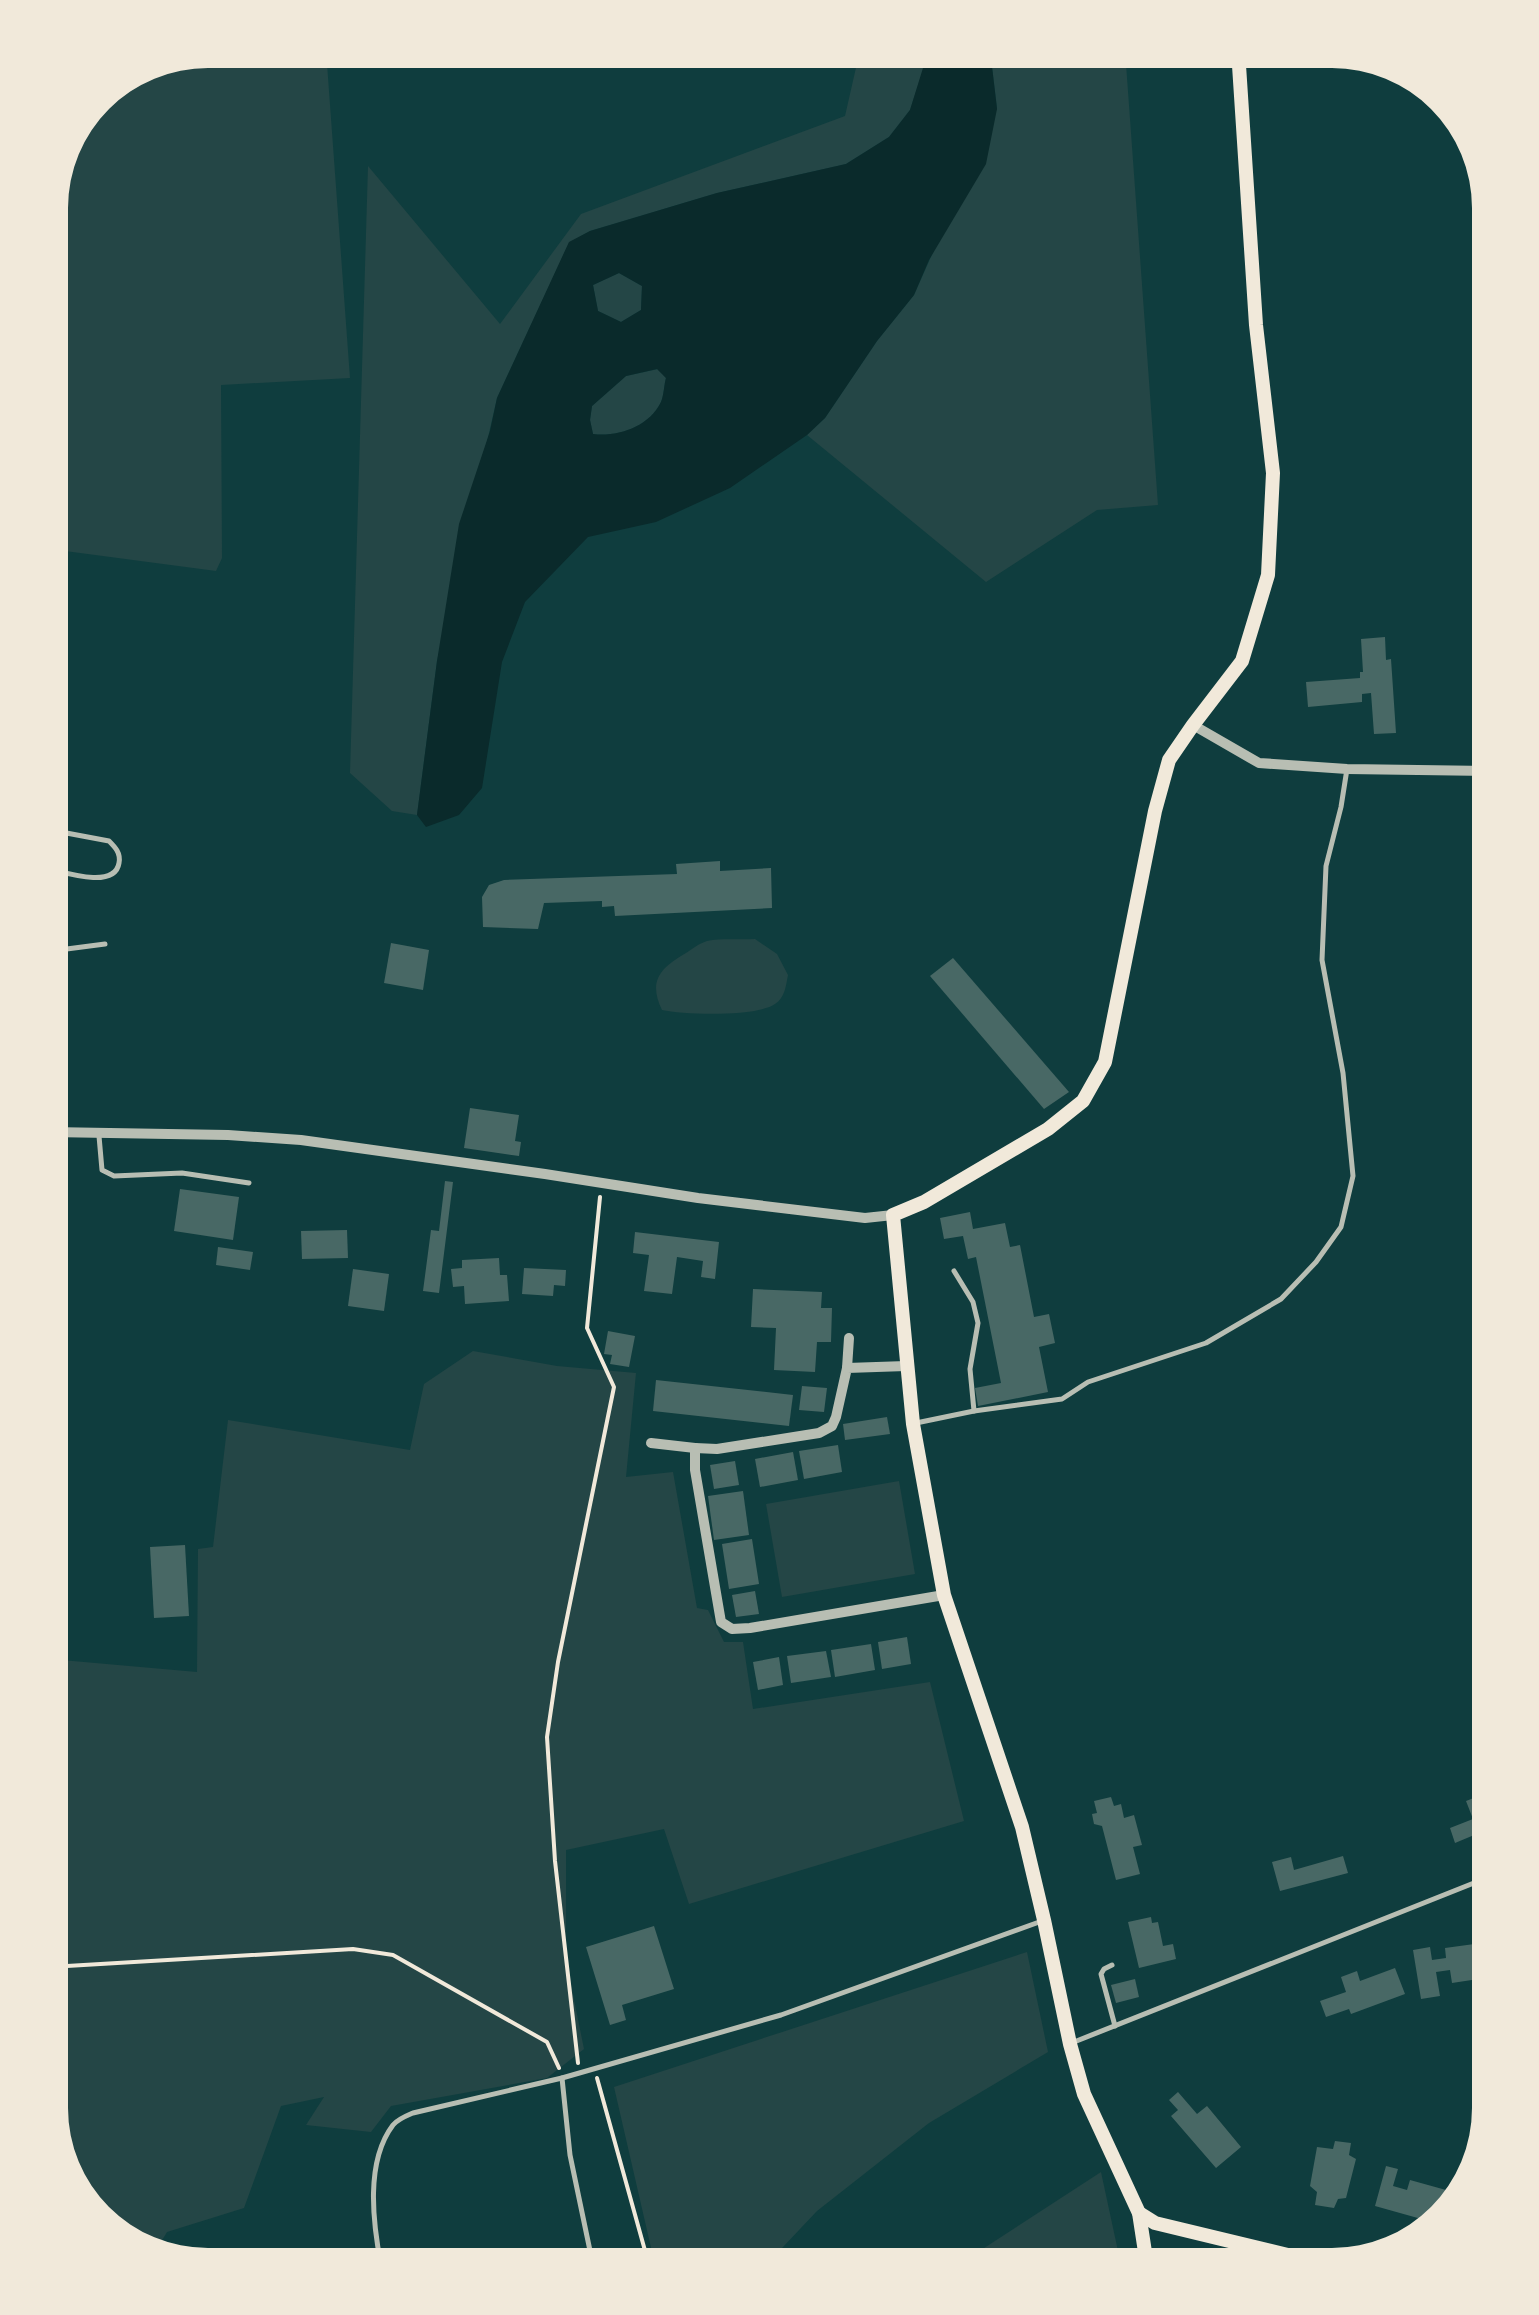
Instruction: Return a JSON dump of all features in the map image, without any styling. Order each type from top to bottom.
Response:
[{"type":"main road","points":[[1144,2248],[1139,2213],[1084,2094],[1022,1827],[944,1595],[913,1424],[892,1215],[924,1202],[1048,1129],[1083,1100],[1105,1062],[1169,760],[1242,660],[1268,575],[1273,473],[1256,325],[1239,68]]},
{"type":"main road","points":[[1139,2213],[1155,2222],[1260,2248]]},
{"type":"street","points":[[1193,724],[1259,763],[1347,769],[1472,770]]},
{"type":"street","points":[[68,1132],[301,1140],[698,1198],[865,1218],[892,1215]]},
{"type":"street","points":[[651,1443],[716,1450],[819,1433],[832,1426],[836,1417],[849,1338]]},
{"type":"street","points":[[847,1368],[906,1366]]},
{"type":"street","points":[[695,1448],[695,1470],[718,1610],[721,1622],[732,1629],[944,1595]]},
{"type":"lane","points":[[913,1424],[1062,1398],[1088,1382],[1206,1343],[1281,1299],[1316,1262],[1341,1226],[1354,1176],[1343,1073],[1322,960],[1326,866],[1347,769]]},
{"type":"lane","points":[[68,833],[109,841],[120,862],[116,871],[99,878],[68,872]]},
{"type":"lane","points":[[68,949],[105,944]]},
{"type":"lane","points":[[98,1133],[100,1163],[106,1173],[114,1176],[182,1173],[249,1183]]},
{"type":"lane","points":[[954,1271],[972,1302],[978,1323],[970,1369],[974,1411]]},
{"type":"lane","points":[[1070,2044],[1472,1884]]},
{"type":"lane","points":[[379,2247],[374,2180],[383,2144],[395,2122],[413,2113],[562,2078],[781,2015],[1044,1920]]},
{"type":"lane","points":[[1112,1965],[1100,1974],[1115,2026]]},
{"type":"lane","points":[[562,2078],[568,2140],[589,2247]]},
{"type":"path","points":[[579,2073],[556,1880],[547,1737],[558,1662],[614,1387],[587,1328],[601,1182]]},
{"type":"path","points":[[67,1966],[353,1950],[394,1955],[547,2042],[562,2078]]},
{"type":"path","points":[[594,2069],[644,2247]]},
{"type":"shaded area","points":[[208,67],[327,67],[350,378],[221,385],[222,558],[216,571],[68,551],[68,199],[72,172],[82,146],[115,102],[163,75]]},
{"type":"shaded area","points":[[856,68],[924,68],[910,110],[889,137],[846,164],[717,193],[590,231],[569,243],[497,398],[437,661],[417,815],[392,811],[350,773],[368,166],[500,324],[581,214],[845,116]]},
{"type":"shaded area","points":[[923,68],[992,68],[997,109],[986,164],[929,260],[914,295],[877,341],[825,418],[807,435],[730,488],[656,522],[588,537],[525,602],[502,662],[482,788],[459,815],[426,827],[417,815],[459,524],[497,398],[569,242],[590,231],[717,193],[846,164],[889,137],[910,110]],"holes":[[[619,273],[642,286],[641,310],[621,322],[598,311],[593,285]],[[657,369],[666,378],[661,402],[649,418],[622,432],[593,434],[592,406],[626,376]]]},
{"type":"shaded area","points":[[992,68],[1126,68],[1158,505],[1097,510],[986,582],[807,435],[825,418],[877,341],[914,295],[997,108]]},
{"type":"shaded area","points":[[619,273],[642,286],[641,310],[621,322],[598,311],[593,285]]},
{"type":"shaded area","points":[[658,369],[666,378],[661,402],[649,418],[622,432],[593,434],[592,406],[626,376]]},
{"type":"shaded area","points":[[755,939],[777,954],[788,975],[783,995],[775,1004],[737,1013],[662,1010],[657,983],[669,964],[707,941]]},
{"type":"shaded area","points":[[473,1351],[557,1366],[636,1373],[626,1477],[673,1472],[697,1608],[708,1610],[724,1642],[743,1642],[753,1709],[930,1682],[964,1821],[689,1904],[664,1829],[566,1850],[566,1960],[584,2049],[547,2078],[391,2106],[371,2132],[306,2125],[324,2097],[281,2106],[244,2208],[167,2232],[162,2240],[122,2218],[97,2193],[78,2161],[69,2125],[67,1661],[197,1672],[198,1549],[213,1547],[228,1420],[410,1450],[424,1384]]},
{"type":"shaded area","points":[[899,1481],[915,1574],[782,1597],[766,1504]]},
{"type":"shaded area","points":[[1027,1952],[1048,2052],[929,2123],[817,2211],[783,2248],[651,2247],[614,2087]]},
{"type":"shaded area","points":[[1101,2172],[1117,2248],[985,2248]]},
{"type":"building","points":[[1385,637],[1386,660],[1391,659],[1396,733],[1374,734],[1371,693],[1362,694],[1362,702],[1308,707],[1306,682],[1360,678],[1361,639]]},
{"type":"building","points":[[720,861],[720,871],[771,868],[772,908],[615,916],[614,906],[602,907],[602,901],[544,903],[538,929],[483,927],[482,897],[489,885],[504,880],[677,874],[676,864]]},
{"type":"building","points":[[391,943],[429,950],[423,990],[384,983]]},
{"type":"building","points":[[953,958],[1069,1092],[1044,1109],[930,976]]},
{"type":"building","points":[[470,1108],[519,1115],[515,1141],[521,1142],[519,1156],[464,1148]]},
{"type":"building","points":[[445,1181],[453,1182],[439,1293],[423,1291],[431,1230],[439,1231]]},
{"type":"building","points":[[180,1189],[239,1197],[233,1240],[174,1231]]},
{"type":"building","points":[[970,1212],[973,1229],[1005,1223],[1010,1247],[1020,1245],[1034,1317],[1049,1314],[1055,1343],[1039,1347],[1048,1392],[978,1406],[975,1388],[1001,1383],[976,1257],[968,1259],[963,1236],[944,1239],[940,1218]]},
{"type":"building","points":[[347,1230],[348,1258],[302,1259],[301,1231]]},
{"type":"building","points":[[635,1232],[719,1242],[715,1279],[701,1277],[703,1261],[677,1257],[672,1294],[644,1291],[649,1255],[633,1253]]},
{"type":"building","points":[[218,1247],[253,1252],[250,1270],[216,1265]]},
{"type":"building","points":[[499,1258],[500,1275],[507,1275],[509,1301],[465,1304],[464,1286],[453,1287],[451,1269],[462,1268],[462,1260]]},
{"type":"building","points":[[524,1268],[566,1270],[565,1286],[554,1285],[553,1296],[522,1294]]},
{"type":"building","points":[[353,1269],[389,1274],[384,1311],[348,1306]]},
{"type":"building","points":[[753,1289],[822,1292],[821,1308],[832,1308],[831,1342],[817,1342],[815,1372],[774,1370],[776,1328],[751,1327]]},
{"type":"building","points":[[608,1331],[635,1336],[629,1367],[610,1364],[612,1355],[604,1354]]},
{"type":"building","points":[[656,1380],[793,1395],[789,1426],[653,1411]]},
{"type":"building","points":[[802,1386],[827,1388],[824,1412],[799,1410]]},
{"type":"building","points":[[887,1417],[890,1434],[845,1440],[843,1424]]},
{"type":"building","points":[[838,1445],[842,1472],[804,1479],[799,1451]]},
{"type":"building","points":[[793,1452],[798,1480],[760,1487],[755,1459]]},
{"type":"building","points":[[735,1461],[739,1485],[714,1489],[710,1465]]},
{"type":"building","points":[[743,1491],[749,1535],[714,1540],[708,1496]]},
{"type":"building","points":[[752,1539],[759,1584],[729,1589],[722,1544]]},
{"type":"building","points":[[185,1545],[189,1616],[154,1618],[150,1547]]},
{"type":"building","points":[[755,1591],[759,1614],[736,1617],[732,1595]]},
{"type":"building","points":[[907,1637],[911,1664],[882,1669],[878,1642]]},
{"type":"building","points":[[871,1644],[875,1670],[835,1677],[831,1650]]},
{"type":"building","points":[[826,1651],[831,1677],[791,1683],[787,1656]]},
{"type":"building","points":[[779,1657],[783,1685],[758,1690],[753,1662]]},
{"type":"building","points":[[1111,1797],[1114,1806],[1121,1804],[1124,1818],[1134,1815],[1142,1845],[1133,1847],[1140,1874],[1116,1880],[1102,1826],[1094,1824],[1092,1814],[1097,1813],[1094,1801]]},
{"type":"building","points":[[1472,1819],[1472,1836],[1455,1843],[1450,1828]]},
{"type":"building","points":[[1343,1856],[1348,1873],[1280,1891],[1272,1862],[1291,1857],[1294,1870]]},
{"type":"building","points":[[1151,1917],[1152,1923],[1158,1922],[1163,1946],[1173,1944],[1176,1959],[1139,1968],[1128,1922]]},
{"type":"building","points":[[654,1926],[674,1989],[622,2005],[626,2020],[610,2025],[586,1947]]},
{"type":"building","points":[[1472,1944],[1472,1980],[1452,1983],[1450,1970],[1436,1972],[1440,1996],[1421,1999],[1413,1950],[1430,1947],[1432,1960],[1446,1958],[1445,1948]]},
{"type":"building","points":[[1395,1968],[1405,1994],[1351,2014],[1349,2009],[1326,2017],[1320,2001],[1346,1992],[1341,1977],[1357,1971],[1360,1981]]},
{"type":"building","points":[[1135,1979],[1139,1997],[1116,2003],[1111,1985]]},
{"type":"building","points":[[1178,2092],[1197,2114],[1207,2106],[1241,2147],[1216,2168],[1171,2116],[1178,2110],[1169,2100]]},
{"type":"building","points":[[1335,2141],[1351,2143],[1349,2155],[1356,2159],[1346,2198],[1338,2199],[1334,2208],[1315,2205],[1317,2192],[1310,2186],[1317,2147],[1333,2149]]},
{"type":"building","points":[[1386,2166],[1398,2169],[1393,2186],[1407,2190],[1410,2180],[1444,2190],[1417,2218],[1375,2206]]}]
